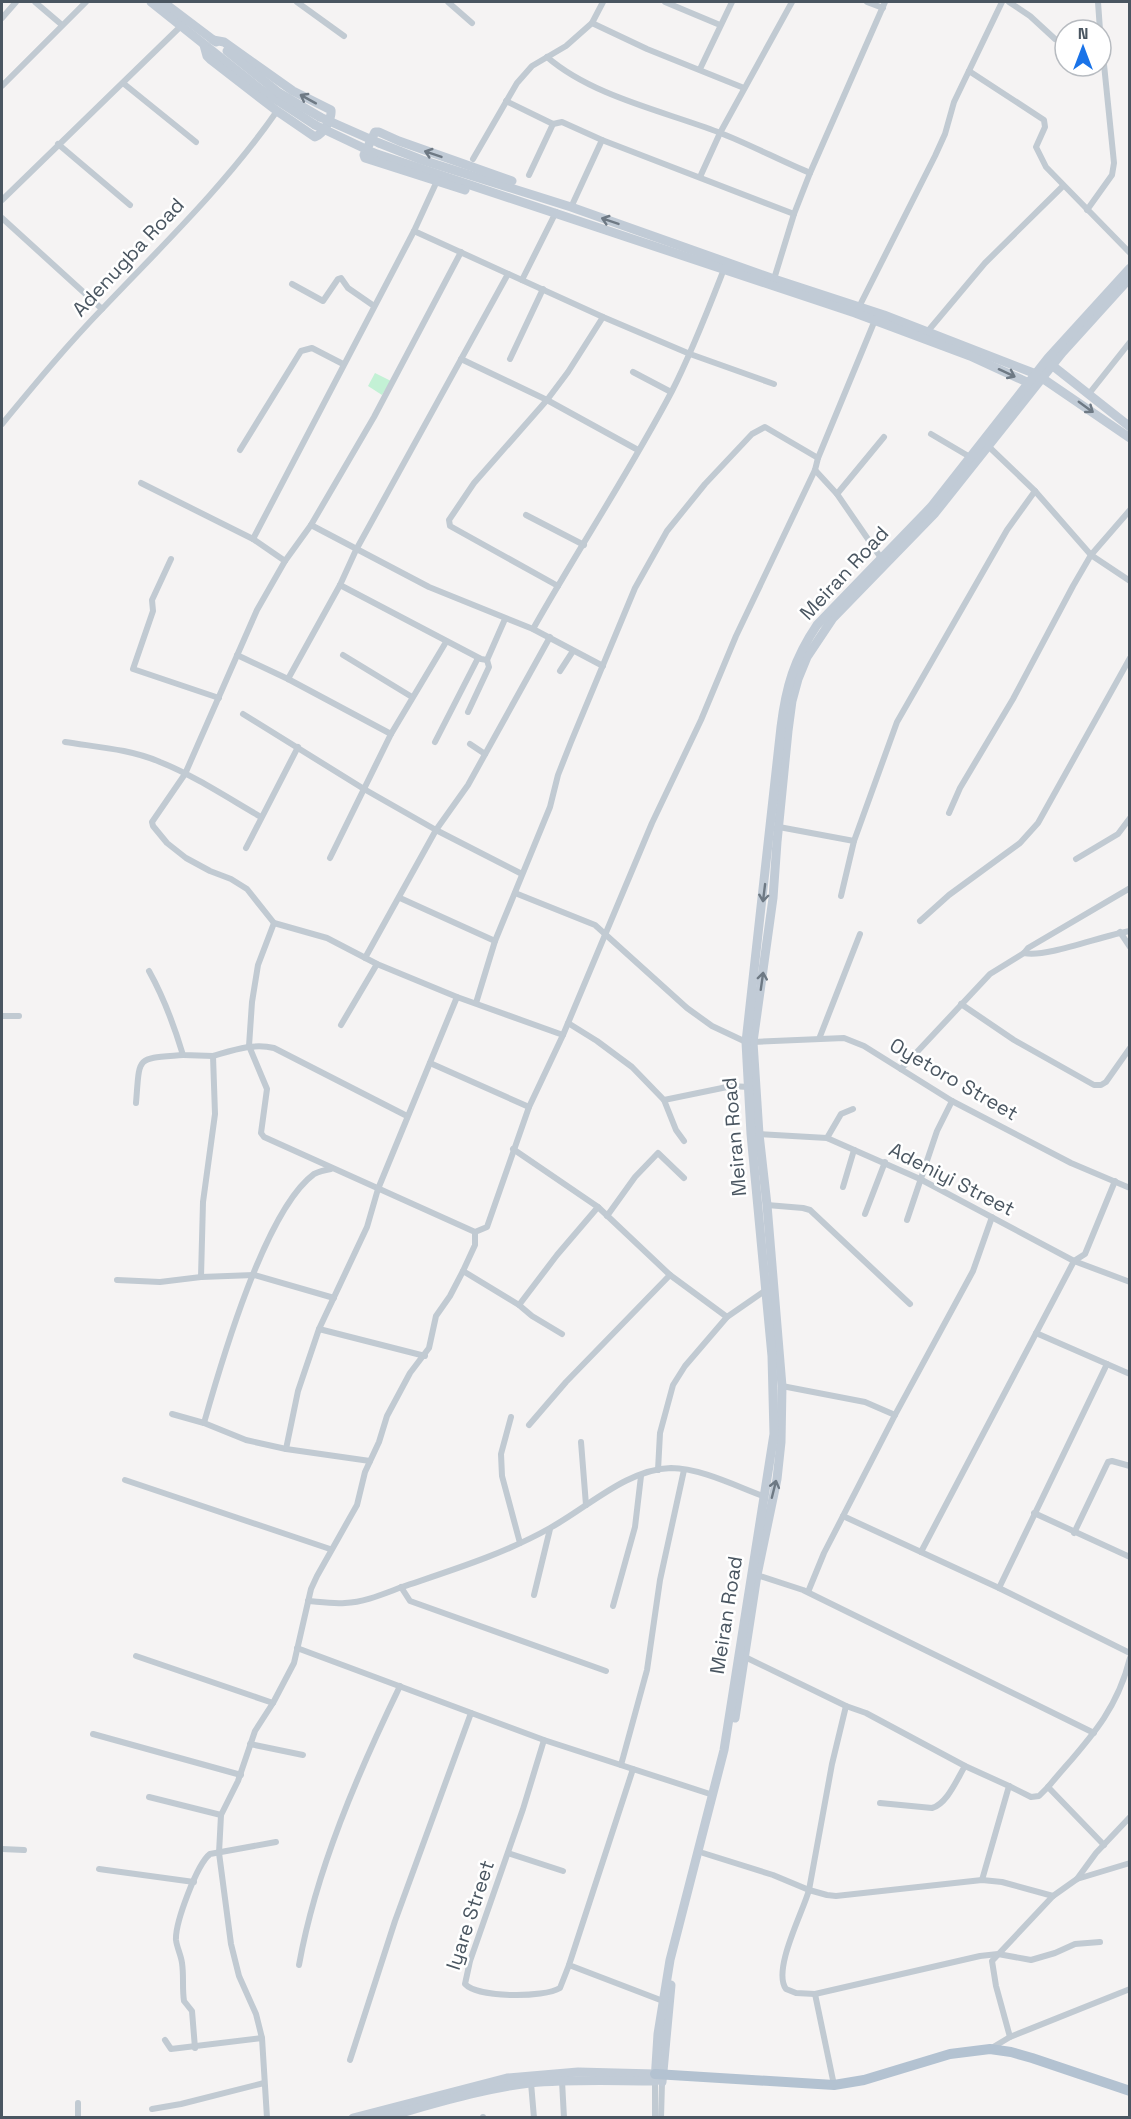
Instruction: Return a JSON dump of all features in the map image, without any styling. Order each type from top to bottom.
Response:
[{"type":"main road","points":[[151,2],[260,89],[374,153],[875,320],[970,356],[1029,383]]},
{"type":"main road","points":[[163,2],[317,121],[422,160],[526,192],[928,331],[1039,376],[1063,390],[1130,438]]},
{"type":"main road","points":[[204,45],[207,56],[211,60],[276,111],[315,137],[322,133],[332,113],[331,110],[293,91],[224,42],[213,40]]},
{"type":"main road","points":[[519,202],[496,199],[365,159],[364,155],[375,132],[379,132],[512,182],[526,192]]},
{"type":"main road","name":"Meiran Road","points":[[662,2034],[672,1982],[729,1755],[757,1575],[777,1479],[781,1442],[782,1386],[767,1205],[748,1087],[749,1042],[781,727],[788,685],[804,645],[817,625],[931,507],[970,457],[986,444],[1039,376],[1060,344],[1130,268]]},
{"type":"main road","name":"Meiran Road","points":[[658,2078],[663,2001],[670,1960],[724,1750],[774,1434],[772,1356],[749,1042],[773,898],[792,700],[807,657],[833,618],[935,513],[1029,383],[1053,366],[1076,336],[1130,278]]},
{"type":"main road","points":[[1053,366],[1130,427]]},
{"type":"main road","points":[[382,2118],[465,2095],[531,2083],[658,2078],[834,2085],[864,2080],[950,2054],[990,2049],[1032,2058],[1130,2091]]},
{"type":"main road","points":[[353,2118],[507,2078],[578,2072],[818,2091],[842,2090],[966,2056],[995,2055],[1130,2097]]},
{"type":"street","points":[[2,18],[16,2]]},
{"type":"street","points":[[35,2],[62,25]]},
{"type":"street","points":[[2,86],[86,2]]},
{"type":"street","points":[[297,2],[344,36]]},
{"type":"street","points":[[448,2],[472,23]]},
{"type":"street","points":[[473,159],[517,83],[532,66],[572,42],[592,23],[603,2]]},
{"type":"street","points":[[665,2],[720,25]]},
{"type":"street","points":[[700,69],[732,2]]},
{"type":"street","points":[[700,177],[720,133],[792,2]]},
{"type":"street","points":[[774,279],[794,214],[810,173],[884,5],[867,2]]},
{"type":"street","points":[[859,307],[938,149],[954,102],[1002,2]]},
{"type":"street","points":[[1009,2],[1030,16],[1053,37]]},
{"type":"street","points":[[1098,2],[1100,18]]},
{"type":"street","points":[[592,23],[646,49],[744,88]]},
{"type":"street","points":[[2,200],[180,26]]},
{"type":"street","points":[[547,57],[568,73],[594,86],[720,133],[810,173]]},
{"type":"street","points":[[969,71],[1044,120],[1045,127],[1036,147],[1046,167],[1130,253]]},
{"type":"street","points":[[1088,210],[1112,175],[1114,163],[1105,78]]},
{"type":"street","points":[[123,83],[196,142]]},
{"type":"street","points":[[507,101],[553,124],[562,122],[602,140],[794,214]]},
{"type":"street","name":"Adenugba Road","points":[[2,424],[102,309],[203,204],[260,135],[276,111]]},
{"type":"street","points":[[530,175],[553,124]]},
{"type":"street","points":[[573,203],[602,140]]},
{"type":"street","points":[[58,144],[130,205]]},
{"type":"street","points":[[253,539],[414,231],[437,181]]},
{"type":"street","points":[[928,331],[985,262],[1063,186]]},
{"type":"street","points":[[522,280],[556,212]]},
{"type":"street","points":[[2,218],[102,309]]},
{"type":"street","points":[[414,231],[690,354],[774,384]]},
{"type":"street","points":[[461,252],[374,417],[311,525],[285,561],[257,610],[185,774],[153,819],[153,826],[167,843],[186,858],[247,889],[274,923],[327,938],[376,964],[457,997],[563,1035]]},
{"type":"street","points":[[533,629],[671,392],[690,354],[724,269]]},
{"type":"street","points":[[288,679],[340,585],[356,550],[508,274]]},
{"type":"street","points":[[292,284],[323,301],[341,278],[348,288],[374,306]]},
{"type":"street","points":[[510,359],[543,289]]},
{"type":"street","points":[[558,586],[449,524],[449,520],[474,483],[547,400],[603,317]]},
{"type":"street","points":[[274,923],[258,965],[252,1002],[249,1046],[267,1089],[261,1133],[264,1137],[475,1232],[488,1227],[513,1149],[530,1107],[563,1035],[652,823],[701,720],[736,636],[815,470],[875,320]]},
{"type":"street","points":[[1088,395],[1130,342]]},
{"type":"street","points":[[240,450],[301,351],[312,348],[343,364]]},
{"type":"street","points":[[461,359],[547,400],[638,450]]},
{"type":"street","points":[[633,372],[671,392]]},
{"type":"street","points":[[476,1003],[495,941],[550,807],[558,775],[571,742],[631,598],[658,544],[705,484],[752,434],[765,427],[818,458]]},
{"type":"street","points":[[931,434],[970,457]]},
{"type":"street","points":[[837,494],[884,437]]},
{"type":"street","points":[[986,444],[1035,491],[1092,555],[1130,581]]},
{"type":"street","points":[[815,470],[837,494],[881,558]]},
{"type":"street","points":[[141,483],[253,539],[285,561]]},
{"type":"street","points":[[841,896],[854,841],[897,722],[1007,530],[1035,491]]},
{"type":"street","points":[[949,813],[960,788],[1013,699],[1092,555],[1130,510]]},
{"type":"street","points":[[526,515],[584,544]]},
{"type":"street","points":[[311,525],[429,588],[533,629],[603,666]]},
{"type":"street","points":[[171,559],[152,600],[153,611],[133,669],[219,698]]},
{"type":"street","points":[[340,585],[446,642],[478,658],[488,660]]},
{"type":"street","points":[[468,712],[489,667],[488,660],[506,619]]},
{"type":"street","points":[[365,958],[436,830],[468,785],[550,638]]},
{"type":"street","points":[[330,858],[391,734],[446,642]]},
{"type":"street","points":[[560,671],[573,651]]},
{"type":"street","points":[[237,655],[288,679],[391,734]]},
{"type":"street","points":[[343,655],[412,697]]},
{"type":"street","points":[[435,742],[478,658]]},
{"type":"street","points":[[920,921],[949,895],[1020,843],[1038,823],[1130,658]]},
{"type":"street","points":[[243,714],[364,789],[436,830],[522,874]]},
{"type":"street","points":[[65,742],[139,755],[159,761],[261,817]]},
{"type":"street","points":[[470,744],[485,753]]},
{"type":"street","points":[[246,848],[298,747]]},
{"type":"street","points":[[1076,858],[1118,834],[1130,818]]},
{"type":"street","points":[[779,827],[854,841]]},
{"type":"street","points":[[901,1069],[990,974],[1024,953],[1028,948],[1130,888]]},
{"type":"street","points":[[514,893],[595,925],[687,1008],[712,1026],[749,1042]]},
{"type":"street","points":[[399,898],[495,941]]},
{"type":"street","points":[[1024,953],[1030,955],[1051,951],[1130,931]]},
{"type":"street","points":[[1120,932],[1130,947]]},
{"type":"street","points":[[819,1039],[860,934]]},
{"type":"street","points":[[341,1025],[376,964]]},
{"type":"street","points":[[150,970],[173,1020],[183,1055]]},
{"type":"street","points":[[286,1449],[298,1391],[319,1329],[367,1227],[378,1189],[457,997]]},
{"type":"street","points":[[962,1004],[1014,1040],[1094,1085],[1106,1082],[1128,1053]]},
{"type":"street","points":[[2,1016],[19,1017]]},
{"type":"street","points":[[568,1023],[632,1066],[664,1100],[676,1130],[684,1141]]},
{"type":"street","name":"Oyetoro Street","points":[[749,1042],[844,1038],[864,1046],[952,1101],[1071,1163],[1130,1188]]},
{"type":"street","points":[[136,1103],[139,1067],[149,1058],[183,1055],[213,1056],[249,1046],[264,1045],[407,1116]]},
{"type":"street","points":[[201,1277],[203,1202],[214,1114],[213,1056]]},
{"type":"street","points":[[430,1063],[530,1107]]},
{"type":"street","points":[[664,1100],[732,1086],[748,1087]]},
{"type":"street","points":[[908,1220],[937,1131],[952,1101]]},
{"type":"street","points":[[827,1138],[841,1113],[853,1109]]},
{"type":"street","name":"Adeniyi Street","points":[[755,1134],[827,1138],[920,1179],[1074,1261],[1130,1282]]},
{"type":"street","points":[[513,1149],[598,1207],[670,1275],[727,1317]]},
{"type":"street","points":[[843,1187],[854,1150]]},
{"type":"street","points":[[607,1216],[641,1170],[658,1153],[684,1178]]},
{"type":"street","points":[[865,1214],[885,1162]]},
{"type":"street","points":[[204,1423],[221,1364],[270,1236],[296,1193],[315,1174],[332,1168]]},
{"type":"street","points":[[921,1552],[1074,1261],[1085,1254],[1115,1181]]},
{"type":"street","points":[[767,1205],[810,1210],[910,1304]]},
{"type":"street","points":[[519,1305],[550,1263],[598,1207]]},
{"type":"street","points":[[808,1592],[824,1553],[895,1414],[973,1271],[992,1217]]},
{"type":"street","points":[[267,2118],[261,2038],[256,2014],[239,1976],[231,1944],[219,1853],[221,1815],[241,1775],[249,1744],[258,1724],[288,1677],[317,1576],[330,1549],[357,1505],[387,1416],[410,1373],[425,1356],[432,1338],[436,1316],[450,1296],[475,1245],[475,1232]]},
{"type":"street","points":[[463,1271],[561,1334]]},
{"type":"street","points":[[117,1280],[160,1282],[201,1277],[254,1275],[334,1298]]},
{"type":"street","points":[[529,1425],[566,1382],[670,1275]]},
{"type":"street","points":[[658,1470],[663,1416],[673,1385],[685,1366],[727,1317],[766,1290]]},
{"type":"street","points":[[319,1329],[425,1356]]},
{"type":"street","points":[[1036,1333],[1130,1374]]},
{"type":"street","points":[[999,1588],[1107,1364]]},
{"type":"street","points":[[782,1386],[865,1402],[895,1414]]},
{"type":"street","points":[[172,1414],[204,1423],[246,1440],[286,1449],[370,1461]]},
{"type":"street","points":[[511,1417],[501,1454],[502,1476],[520,1543]]},
{"type":"street","points":[[581,1442],[586,1505]]},
{"type":"street","points":[[1074,1533],[1108,1462],[1130,1466]]},
{"type":"street","points":[[308,1601],[345,1603],[378,1597],[401,1587],[434,1578],[550,1529],[616,1486],[658,1470],[684,1470],[763,1496]]},
{"type":"street","points":[[621,1765],[647,1670],[660,1580],[684,1470]]},
{"type":"street","points":[[613,1606],[633,1534],[641,1476]]},
{"type":"street","points":[[125,1480],[330,1549]]},
{"type":"street","points":[[1034,1513],[1130,1557]]},
{"type":"street","points":[[843,1516],[999,1588],[1130,1653]]},
{"type":"street","points":[[534,1595],[550,1529]]},
{"type":"street","points":[[757,1575],[808,1592],[1094,1733]]},
{"type":"street","points":[[401,1587],[410,1601],[606,1671]]},
{"type":"street","points":[[297,1648],[544,1740],[713,1795]]},
{"type":"street","points":[[136,1656],[273,1703]]},
{"type":"street","points":[[745,1657],[846,1706],[866,1713],[964,1766],[1010,1785],[1031,1797],[1039,1796],[1048,1787],[1094,1733],[1113,1704],[1125,1677],[1130,1658]]},
{"type":"street","points":[[299,1965],[308,1918],[334,1843],[367,1754],[400,1686]]},
{"type":"street","points":[[846,1706],[832,1764],[809,1890],[785,1957],[783,1982],[786,1989],[792,1992],[815,1994],[938,1964],[998,1954],[1031,1959],[1055,1953],[1075,1944],[1100,1942]]},
{"type":"street","points":[[350,2060],[391,1931],[471,1713]]},
{"type":"street","points":[[93,1734],[241,1775]]},
{"type":"street","name":"Iyare Street","points":[[544,1740],[523,1809],[470,1961],[465,1984],[472,1989],[503,1995],[540,1994],[560,1988],[568,1965]]},
{"type":"street","points":[[249,1744],[303,1755]]},
{"type":"street","points":[[880,1803],[937,1807],[964,1766]]},
{"type":"street","points":[[633,1769],[568,1965],[663,2001]]},
{"type":"street","points":[[982,1880],[1010,1785]]},
{"type":"street","points":[[1048,1787],[1104,1845]]},
{"type":"street","points":[[150,1797],[221,1815]]},
{"type":"street","points":[[1077,1879],[1089,1861],[1130,1817]]},
{"type":"street","points":[[195,2048],[192,2011],[184,2001],[183,1964],[176,1940],[180,1917],[206,1857],[210,1854],[276,1842]]},
{"type":"street","points":[[2,1849],[24,1851]]},
{"type":"street","points":[[508,1853],[563,1871]]},
{"type":"street","points":[[704,1853],[772,1875],[809,1890],[836,1896],[982,1880],[1002,1882],[1053,1896]]},
{"type":"street","points":[[1010,2037],[993,1974],[992,1961],[1053,1896],[1077,1879],[1130,1863]]},
{"type":"street","points":[[99,1869],[194,1882]]},
{"type":"street","points":[[990,2049],[1010,2037],[1130,1989]]},
{"type":"street","points":[[815,1994],[834,2085]]},
{"type":"street","points":[[165,2040],[171,2049],[195,2048],[261,2038]]},
{"type":"street","name":"Meiran Road","points":[[655,2118],[658,2078]]},
{"type":"street","name":"Meiran Road","points":[[658,2078],[661,2118]]},
{"type":"street","points":[[562,2081],[564,2118]]},
{"type":"street","points":[[152,2109],[264,2083]]},
{"type":"street","points":[[531,2083],[534,2118]]},
{"type":"street","points":[[78,2103],[78,2118]]},
{"type":"green space","points":[[375,373],[391,381],[382,395],[368,386]]}]
